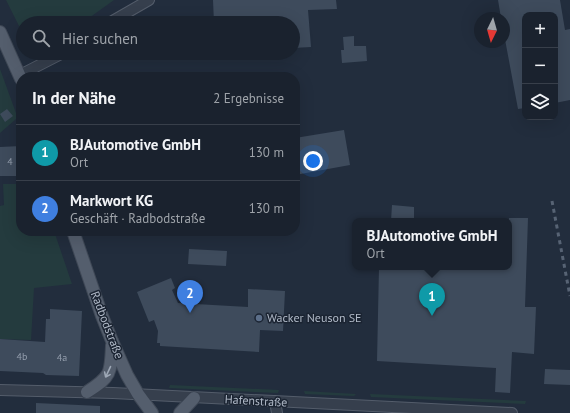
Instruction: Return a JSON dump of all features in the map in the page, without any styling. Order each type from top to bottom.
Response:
[{"type":"main road","points":[[0,32],[18,72]]},
{"type":"main road","name":"Radbodstraße","points":[[75,236],[112,341],[127,375],[138,394],[152,413]]},
{"type":"main road","points":[[86,392],[99,384],[110,371],[112,341]]},
{"type":"main road","points":[[180,413],[194,398]]},
{"type":"street","points":[[122,16],[149,0]]},
{"type":"street","points":[[29,72],[50,60]]},
{"type":"street","name":"Hafenstraße","points":[[0,390],[138,394],[275,401],[387,410],[512,413]]},
{"type":"street","points":[[275,401],[277,413]]},
{"type":"green space","points":[[6,0],[114,0],[92,16],[16,16],[16,20]]},
{"type":"green space","points":[[0,69],[16,113],[16,119],[0,133]]},
{"type":"green space","points":[[3,184],[16,184],[16,236],[56,236],[72,284],[34,288],[31,340],[0,339],[0,206],[4,205]]},
{"type":"green space","points":[[170,385],[279,390],[278,393],[169,388]]},
{"type":"green space","points":[[304,391],[356,394],[354,396],[305,394]]},
{"type":"green space","points":[[370,394],[526,401],[525,404],[371,397]]},
{"type":"building","points":[[213,0],[336,0],[337,9],[308,10],[311,47],[300,48],[300,16],[214,16]]},
{"type":"building","points":[[498,0],[560,0],[565,30],[570,29],[570,100],[558,102],[558,12],[522,12],[522,108],[518,109],[507,48],[510,48],[510,12],[500,12]]},
{"type":"building","points":[[354,36],[354,46],[366,46],[367,61],[342,63],[341,50],[344,50],[343,37]]},
{"type":"building","points":[[7,109],[13,116],[5,122],[0,114]]},
{"type":"building","points":[[344,130],[350,165],[300,174],[300,137]]},
{"type":"building","points":[[16,146],[16,176],[0,176],[0,147]]},
{"type":"building","points":[[392,205],[414,207],[414,218],[391,218]]},
{"type":"building","points":[[512,218],[528,218],[525,307],[536,307],[534,354],[512,352],[510,393],[495,392],[496,368],[377,361],[379,270],[512,270]]},
{"type":"building","points":[[189,249],[227,251],[226,266],[188,264]]},
{"type":"building","points":[[171,278],[175,288],[172,290],[178,303],[248,307],[248,289],[285,291],[283,331],[260,330],[259,352],[160,346],[160,343],[157,343],[158,331],[154,320],[149,322],[137,292]]},
{"type":"building","points":[[50,309],[82,311],[79,376],[0,371],[0,339],[45,342],[46,319],[50,319]]},
{"type":"building","points":[[545,369],[570,370],[570,385],[544,384]]},
{"type":"building","points":[[36,403],[100,406],[100,413],[36,413]]},
{"type":"railway","points":[[552,201],[570,296]]},
{"type":"place","name":"Markwort KG","points":[[190,313]]},
{"type":"place","name":"BJAutomotive GmbH","points":[[432,316]]},
{"type":"place","name":"Wacker Neuson SE","points":[[259,318]]}]
